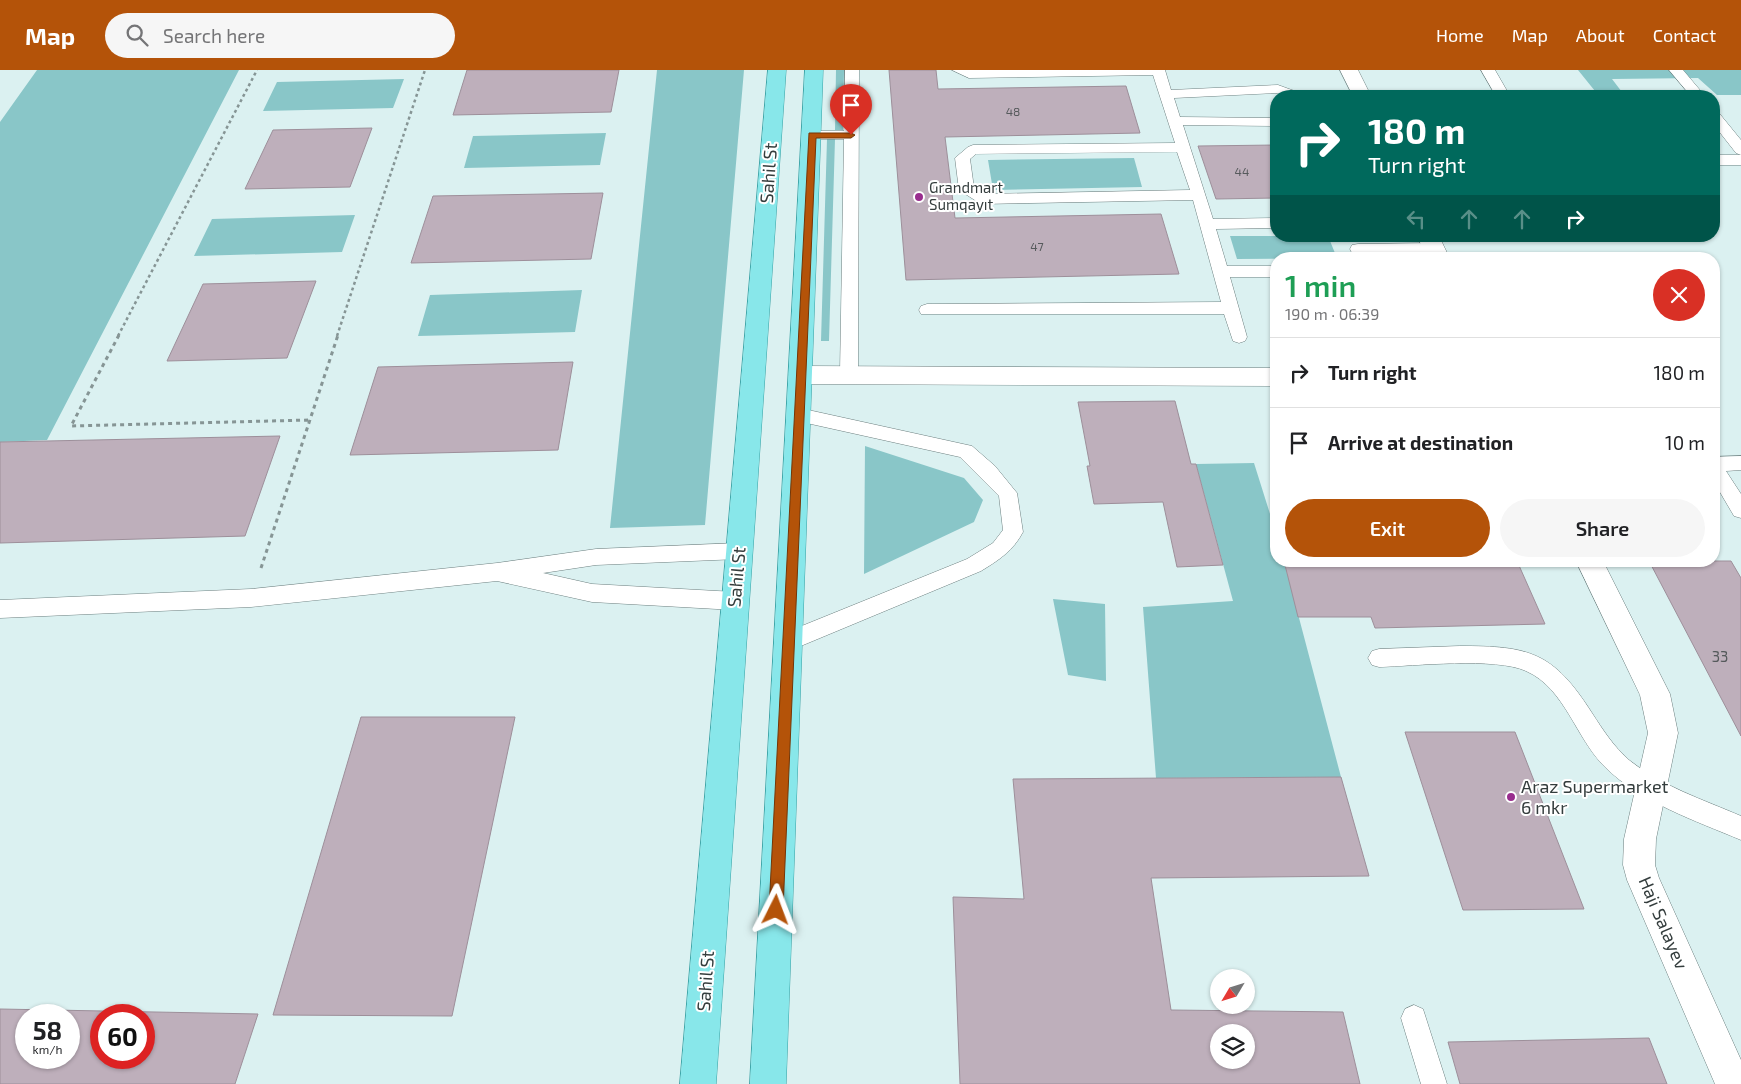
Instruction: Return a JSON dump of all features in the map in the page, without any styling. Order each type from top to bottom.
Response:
[{"type":"main road","name":"Sahil St","points":[[698,1084],[777,70]]},
{"type":"main road","points":[[768,1084],[814,70]]},
{"type":"street","points":[[1349,70],[1359,90]]},
{"type":"street","points":[[801,375],[1270,377]]},
{"type":"street","name":"Haji Salayev","points":[[1592,567],[1655,694],[1663,733],[1640,839],[1639,865],[1643,880],[1733,1084]]},
{"type":"lane","points":[[849,374],[852,70]]},
{"type":"lane","points":[[959,70],[969,74],[1158,70],[1199,195],[1239,338]]},
{"type":"lane","points":[[1488,70],[1499,90]]},
{"type":"lane","points":[[1676,70],[1693,90]]},
{"type":"lane","points":[[1166,94],[1280,90]]},
{"type":"lane","points":[[1175,121],[1270,122]]},
{"type":"lane","points":[[1720,124],[1741,150]]},
{"type":"lane","points":[[812,135],[851,135]]},
{"type":"lane","points":[[1183,147],[973,150],[962,158],[967,190],[981,200],[1199,195]]},
{"type":"lane","points":[[1720,160],[1741,160]]},
{"type":"lane","points":[[1207,224],[1270,224]]},
{"type":"lane","points":[[1356,248],[1434,248]]},
{"type":"lane","points":[[1221,272],[1270,271]]},
{"type":"lane","points":[[927,310],[1232,308]]},
{"type":"lane","points":[[789,640],[974,565],[1000,549],[1013,532],[1008,493],[988,470],[964,451],[799,415]]},
{"type":"lane","points":[[1720,465],[1741,463]]},
{"type":"lane","points":[[1720,475],[1741,510]]},
{"type":"lane","points":[[0,609],[251,598],[497,572],[596,557],[739,551]]},
{"type":"lane","points":[[497,572],[592,593],[735,601]]},
{"type":"lane","points":[[1379,658],[1511,656],[1534,664],[1553,677],[1611,758],[1625,771],[1651,786],[1741,828]]},
{"type":"lane","points":[[1414,1018],[1434,1084]]},
{"type":"path","points":[[257,70],[71,426],[310,420]]},
{"type":"path","points":[[251,598],[425,70]]},
{"type":"shaded area","points":[[37,70],[239,70],[47,440],[0,442],[0,122]]},
{"type":"shaded area","points":[[657,70],[744,70],[705,525],[610,528]]},
{"type":"shaded area","points":[[836,70],[844,70],[843,130],[835,130]]},
{"type":"shaded area","points":[[1578,70],[1741,70],[1741,95],[1720,95],[1720,90],[1711,90],[1698,78],[1612,79],[1620,90],[1594,90]]},
{"type":"shaded area","points":[[404,79],[393,108],[263,111],[277,82]]},
{"type":"shaded area","points":[[606,133],[600,165],[464,168],[473,136]]},
{"type":"shaded area","points":[[827,139],[835,139],[829,341],[821,341]]},
{"type":"shaded area","points":[[1134,158],[1142,187],[993,190],[988,160]]},
{"type":"shaded area","points":[[355,215],[342,252],[194,256],[212,219]]},
{"type":"shaded area","points":[[1230,236],[1270,236],[1270,242],[1330,242],[1335,252],[1270,252],[1270,259],[1237,259]]},
{"type":"shaded area","points":[[582,290],[575,332],[418,336],[430,295]]},
{"type":"shaded area","points":[[865,446],[964,478],[983,500],[974,522],[864,574]]},
{"type":"shaded area","points":[[1254,463],[1270,514],[1270,567],[1286,567],[1341,777],[1156,778],[1143,607],[1233,601],[1196,464]]},
{"type":"shaded area","points":[[1053,599],[1105,604],[1106,681],[1068,675]]},
{"type":"building","points":[[467,70],[619,70],[611,112],[453,115]]},
{"type":"building","points":[[889,70],[936,70],[938,89],[1126,86],[1140,133],[945,137],[955,218],[1161,214],[1179,274],[906,280]]},
{"type":"building","points":[[372,128],[350,187],[245,189],[273,130]]},
{"type":"building","points":[[1270,145],[1270,198],[1216,199],[1198,146]]},
{"type":"building","points":[[603,193],[591,259],[411,263],[433,196]]},
{"type":"building","points":[[316,281],[287,358],[167,361],[203,284]]},
{"type":"building","points":[[573,362],[558,450],[350,455],[378,367]]},
{"type":"building","points":[[1175,401],[1191,464],[1196,464],[1223,565],[1177,567],[1163,502],[1094,504],[1087,466],[1090,466],[1078,402]]},
{"type":"building","points":[[280,436],[245,536],[0,543],[0,442]]},
{"type":"building","points":[[1720,561],[1731,561],[1741,578],[1741,736],[1652,567],[1720,567]]},
{"type":"building","points":[[1286,567],[1520,567],[1545,624],[1375,628],[1371,617],[1298,617]]},
{"type":"building","points":[[361,717],[515,717],[452,1016],[273,1015]]},
{"type":"building","points":[[1405,732],[1515,732],[1584,909],[1463,910]]},
{"type":"building","points":[[1341,777],[1369,876],[1151,878],[1171,1010],[1210,1010],[1210,1014],[1255,1014],[1255,1011],[1343,1012],[1360,1084],[960,1084],[953,897],[1024,899],[1013,779]]},
{"type":"building","points":[[0,1009],[15,1009],[15,1069],[80,1069],[80,1011],[90,1011],[90,1069],[155,1069],[155,1012],[258,1014],[235,1084],[0,1084]]},
{"type":"building","points":[[1649,1038],[1667,1084],[1460,1084],[1448,1042]]},
{"type":"place","name":"Grandmart Sumqayıt","points":[[919,197]]},
{"type":"place","name":"Araz Supermarket 6 mkr","points":[[1511,797]]},
{"type":"route","points":[[776,910],[812,135],[851,135]]}]
